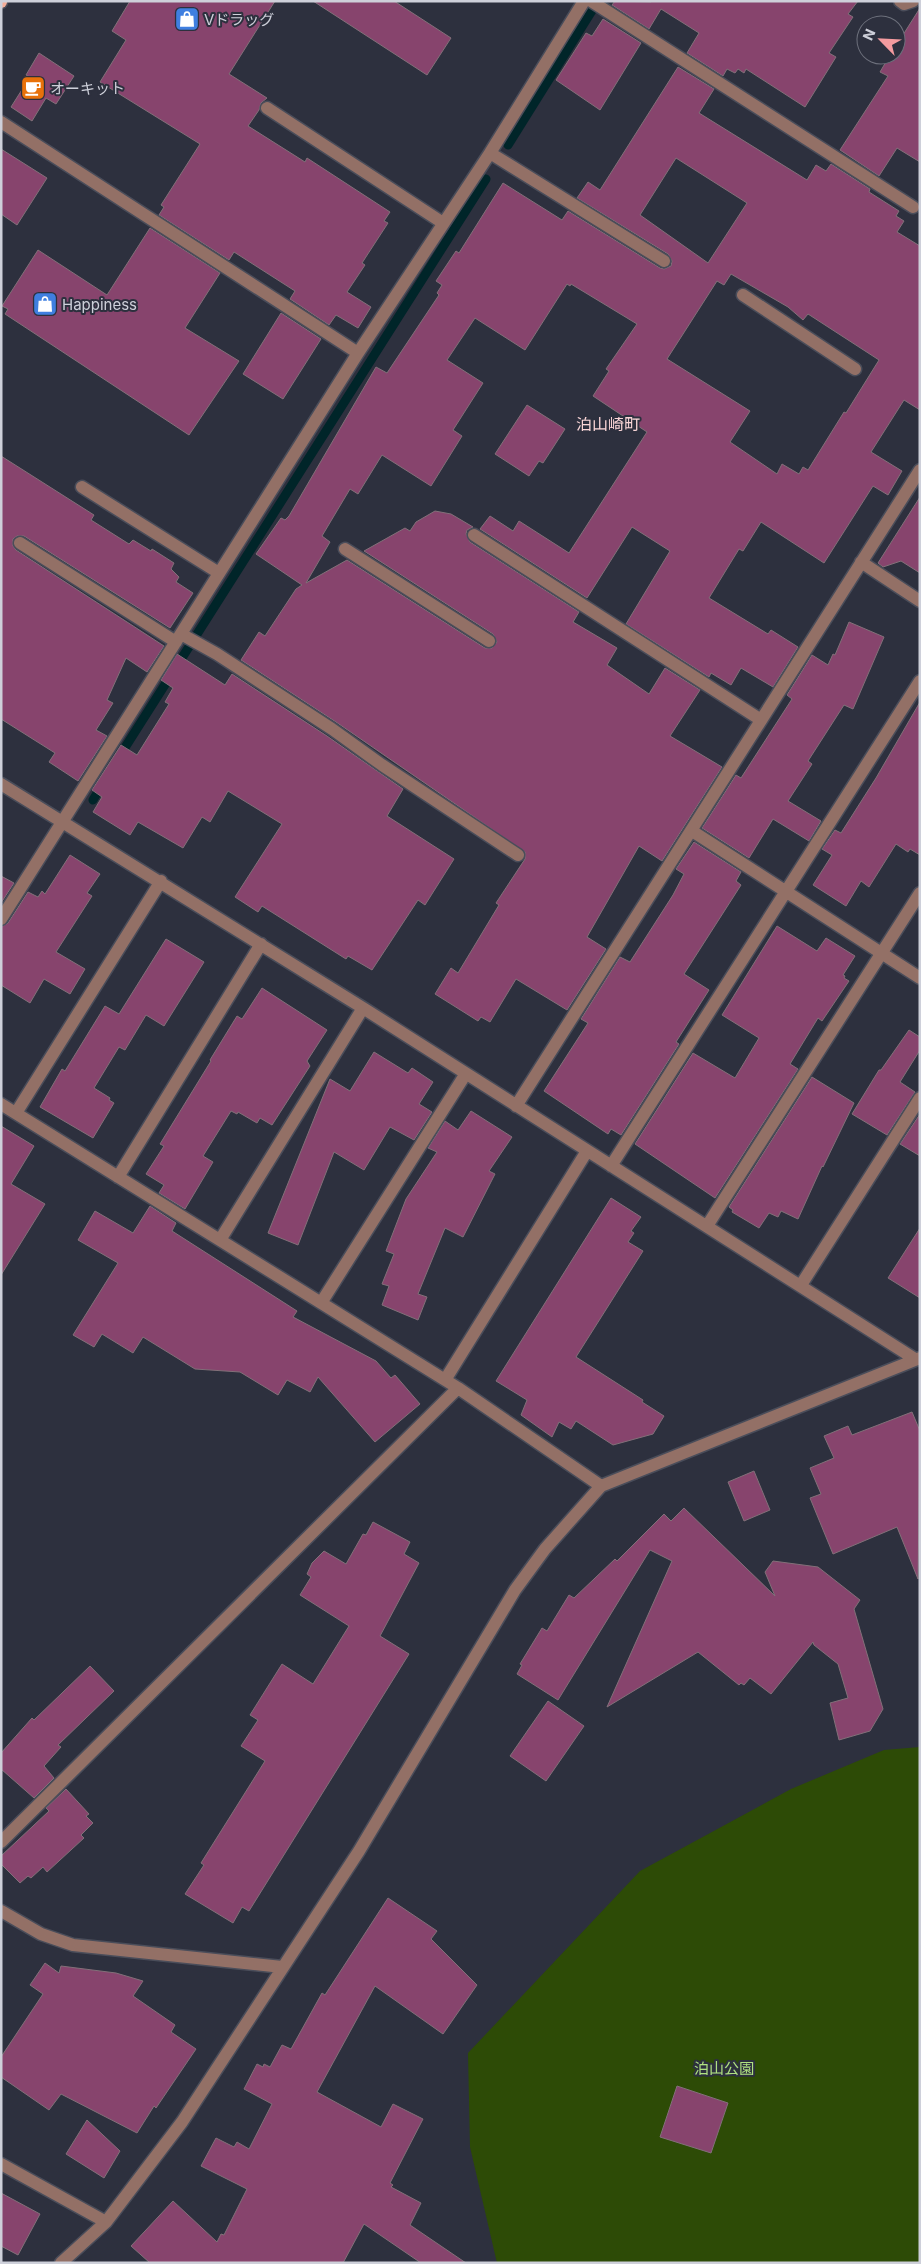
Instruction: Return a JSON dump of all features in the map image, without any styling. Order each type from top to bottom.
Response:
[{"type":"street","points":[[1,919],[181,637],[358,353],[490,153],[584,1]]},
{"type":"street","points":[[591,1],[913,207]]},
{"type":"street","points":[[900,1],[904,4],[913,1],[920,5]]},
{"type":"street","points":[[267,108],[443,223]]},
{"type":"street","points":[[1,122],[358,353]]},
{"type":"street","points":[[490,153],[664,261]]},
{"type":"street","points":[[742,295],[854,369]]},
{"type":"street","points":[[516,1106],[920,470]]},
{"type":"street","points":[[82,487],[219,574]]},
{"type":"street","points":[[474,535],[761,720]]},
{"type":"street","points":[[20,543],[181,637],[199,642],[332,729],[382,765],[518,855]]},
{"type":"street","points":[[345,550],[489,641]]},
{"type":"street","points":[[861,562],[920,600]]},
{"type":"street","points":[[611,1166],[784,891],[920,681]]},
{"type":"street","points":[[1,784],[161,881],[363,1008],[465,1075],[918,1358]]},
{"type":"street","points":[[692,831],[920,978]]},
{"type":"street","points":[[16,1113],[161,881]]},
{"type":"street","points":[[707,1226],[920,893]]},
{"type":"street","points":[[118,1177],[261,944]]},
{"type":"street","points":[[220,1240],[363,1008]]},
{"type":"street","points":[[321,1303],[465,1075]]},
{"type":"street","points":[[801,1285],[920,1098]]},
{"type":"street","points":[[1,1104],[458,1388],[600,1486]]},
{"type":"street","points":[[445,1380],[587,1151]]},
{"type":"street","points":[[61,2263],[106,2222],[182,2122],[359,1851],[515,1590],[545,1549],[600,1486],[918,1358]]},
{"type":"street","points":[[1,1842],[458,1388]]},
{"type":"street","points":[[1,1911],[41,1934],[74,1945],[282,1967]]},
{"type":"street","points":[[1,2164],[106,2222]]},
{"type":"green space","name":"泊山公園","points":[[920,1747],[920,2263],[497,2263],[470,2147],[468,2053],[640,1871],[791,1789],[884,1750]]},
{"type":"building","points":[[130,1],[275,1],[229,74],[267,98],[261,103],[259,110],[248,126],[305,162],[307,158],[390,212],[384,221],[388,223],[362,263],[365,265],[347,292],[371,307],[358,328],[336,315],[329,325],[290,299],[295,291],[234,252],[229,260],[159,215],[164,207],[161,205],[200,144],[100,82],[126,40],[112,31]]},
{"type":"building","points":[[313,1],[394,1],[451,38],[427,75]]},
{"type":"building","points":[[615,1],[858,1],[848,14],[853,17],[829,53],[836,57],[805,107],[746,69],[744,73],[738,69],[735,73],[727,69],[723,76],[687,53],[699,33],[661,9],[649,29],[612,5]]},
{"type":"building","points":[[920,8],[920,162],[897,148],[879,176],[840,150],[888,76],[880,72],[884,65],[906,65],[906,30]]},
{"type":"building","points":[[603,19],[641,43],[600,110],[556,80],[586,33],[592,36]]},
{"type":"building","points":[[39,53],[74,76],[56,104],[46,98],[32,121],[11,107],[30,77],[26,75]]},
{"type":"building","points":[[678,67],[714,89],[699,113],[807,180],[816,165],[826,171],[831,164],[870,189],[869,192],[899,211],[896,216],[904,221],[897,232],[920,246],[920,410],[904,400],[871,452],[902,471],[888,495],[873,486],[824,563],[761,522],[743,551],[739,549],[709,598],[768,634],[771,630],[798,647],[773,687],[741,668],[731,685],[711,673],[709,677],[626,624],[670,551],[632,527],[587,598],[480,529],[490,516],[513,531],[519,521],[569,553],[647,432],[593,396],[609,371],[606,369],[637,324],[571,284],[570,286],[567,284],[525,350],[475,318],[447,360],[483,383],[453,430],[462,436],[431,486],[382,455],[358,494],[350,489],[322,536],[330,542],[306,583],[347,560],[485,648],[492,648],[497,642],[493,634],[364,551],[405,528],[410,531],[416,522],[435,511],[451,514],[473,527],[467,530],[466,534],[470,542],[579,612],[573,622],[617,648],[607,665],[649,694],[665,668],[700,690],[670,736],[722,767],[662,861],[639,846],[587,937],[606,949],[567,1010],[516,979],[490,1022],[481,1017],[478,1021],[435,994],[451,968],[458,973],[499,905],[496,903],[525,859],[525,852],[336,722],[241,660],[259,632],[265,636],[296,589],[302,585],[256,554],[281,518],[285,520],[289,516],[376,367],[387,373],[439,295],[437,293],[442,285],[436,281],[456,251],[459,253],[503,183],[562,220],[568,211],[660,268],[664,269],[671,266],[672,261],[668,254],[577,198],[588,182],[600,190]],"holes":[[[676,158],[747,203],[708,263],[640,215]],[[731,274],[788,307],[803,320],[808,314],[879,360],[808,470],[803,467],[799,474],[782,464],[777,474],[730,442],[750,411],[667,359],[717,281],[724,285]]]},
{"type":"building","points":[[1,149],[47,178],[17,225],[1,214]]},
{"type":"building","points":[[150,228],[220,273],[185,328],[239,361],[189,435],[5,314],[8,309],[2,306],[38,250],[107,295]]},
{"type":"building","points":[[281,313],[321,339],[283,399],[243,374]]},
{"type":"building","points":[[527,405],[565,429],[543,463],[539,461],[529,476],[495,454]]},
{"type":"building","points":[[1,456],[94,515],[91,520],[129,544],[133,540],[174,563],[171,569],[179,577],[176,582],[193,593],[170,628],[24,536],[17,536],[13,539],[13,546],[16,550],[164,646],[147,672],[126,658],[107,700],[113,703],[96,730],[107,736],[78,781],[49,762],[55,753],[1,719]]},
{"type":"building","points":[[920,497],[920,573],[901,561],[883,567],[878,563]]},
{"type":"building","points":[[849,622],[884,637],[853,709],[844,705],[808,761],[812,764],[788,801],[821,821],[809,841],[773,819],[749,858],[702,828],[736,775],[741,778],[792,699],[787,695],[812,655],[828,665],[833,654],[835,655]]},
{"type":"building","points":[[177,654],[225,685],[232,674],[327,736],[403,789],[387,816],[454,859],[425,905],[418,900],[372,970],[348,956],[346,959],[262,906],[258,912],[235,897],[282,824],[228,791],[210,822],[202,817],[183,848],[138,822],[130,835],[93,812],[102,797],[92,790],[121,745],[137,755],[169,704],[165,702],[173,688],[161,680]]},
{"type":"building","points":[[920,702],[920,855],[910,849],[908,852],[896,844],[869,887],[861,881],[846,906],[813,885],[832,855],[822,849],[835,830],[841,833],[876,778]]},
{"type":"building","points":[[694,842],[741,872],[736,881],[741,885],[684,974],[709,990],[676,1042],[679,1044],[621,1135],[611,1129],[608,1134],[544,1091],[588,1023],[581,1019],[620,957],[630,962],[673,895],[684,874],[676,869]]},
{"type":"building","points":[[70,855],[100,874],[87,893],[92,896],[56,952],[85,969],[70,994],[44,979],[30,1003],[1,985],[1,927],[8,923],[28,892],[38,897],[42,891],[45,894]]},
{"type":"building","points":[[1,876],[14,883],[1,903]]},
{"type":"building","points":[[777,926],[817,951],[826,938],[855,956],[843,975],[849,981],[822,1021],[818,1018],[790,1064],[798,1069],[715,1198],[635,1144],[693,1053],[735,1078],[759,1038],[722,1015]]},
{"type":"building","points":[[166,939],[204,962],[164,1026],[146,1015],[125,1050],[119,1047],[94,1088],[110,1098],[109,1100],[114,1103],[93,1138],[40,1107],[62,1069],[65,1071],[105,1006],[119,1014]]},
{"type":"building","points":[[262,988],[327,1030],[307,1061],[310,1066],[272,1125],[260,1118],[257,1123],[238,1112],[237,1114],[231,1111],[203,1156],[213,1162],[185,1209],[159,1193],[164,1185],[146,1174],[164,1146],[160,1144],[237,1016],[242,1019]]},
{"type":"building","points":[[909,1030],[920,1037],[920,1050],[900,1082],[915,1092],[887,1135],[852,1114],[879,1070],[881,1070]]},
{"type":"building","points":[[374,1052],[408,1073],[412,1068],[433,1082],[419,1104],[432,1112],[414,1140],[390,1127],[364,1170],[334,1152],[298,1245],[268,1233],[330,1079],[350,1091]]},
{"type":"building","points":[[812,1077],[854,1103],[798,1219],[781,1211],[778,1217],[769,1213],[759,1228],[732,1212],[733,1210],[729,1207]]},
{"type":"building","points":[[471,1111],[512,1137],[489,1171],[495,1174],[463,1237],[445,1228],[418,1294],[427,1297],[418,1320],[382,1305],[389,1286],[382,1284],[394,1254],[386,1251],[406,1199],[437,1152],[428,1148],[445,1121],[458,1130]]},
{"type":"building","points":[[920,1114],[920,1156],[900,1144]]},
{"type":"building","points":[[1,1126],[34,1146],[11,1184],[45,1204],[1,1275]]},
{"type":"building","points":[[611,1198],[641,1217],[631,1231],[634,1233],[628,1242],[643,1251],[576,1357],[643,1400],[642,1402],[664,1416],[653,1434],[613,1445],[576,1421],[571,1429],[559,1422],[552,1437],[521,1415],[527,1400],[496,1381]]},
{"type":"building","points":[[150,1206],[176,1223],[172,1231],[297,1311],[293,1317],[376,1361],[391,1378],[395,1375],[420,1404],[375,1442],[318,1377],[310,1392],[287,1380],[278,1395],[240,1372],[195,1369],[143,1337],[133,1353],[102,1334],[94,1347],[73,1335],[118,1263],[78,1240],[95,1211],[133,1233]]},
{"type":"building","points":[[920,1228],[920,1298],[888,1278]]},
{"type":"building","points":[[912,1412],[920,1431],[918,1579],[897,1527],[833,1554],[810,1498],[821,1494],[810,1468],[834,1458],[824,1436],[848,1426],[852,1435]]},
{"type":"building","points":[[754,1471],[770,1510],[744,1521],[728,1482]]},
{"type":"building","points":[[684,1508],[775,1596],[765,1572],[773,1561],[818,1567],[860,1600],[854,1609],[883,1709],[870,1731],[839,1740],[830,1703],[848,1698],[838,1664],[814,1645],[813,1642],[771,1694],[750,1678],[744,1685],[741,1683],[739,1685],[698,1652],[607,1707],[672,1561],[650,1550],[558,1700],[517,1674],[522,1665],[520,1664],[542,1628],[547,1631],[569,1595],[574,1598],[615,1559],[617,1561],[664,1514],[671,1521]]},
{"type":"building","points":[[373,1522],[410,1542],[404,1554],[419,1563],[380,1636],[409,1654],[249,1911],[242,1907],[233,1923],[185,1894],[204,1865],[201,1863],[265,1761],[241,1746],[258,1720],[250,1715],[282,1664],[313,1684],[349,1626],[300,1595],[311,1577],[307,1574],[312,1563],[324,1551],[346,1564],[363,1534],[366,1535]]},
{"type":"building","points":[[90,1666],[114,1691],[58,1745],[61,1747],[44,1766],[54,1778],[34,1798],[1,1769],[1,1753],[32,1718],[34,1720]]},
{"type":"building","points":[[548,1701],[584,1726],[546,1781],[510,1756]]},
{"type":"building","points":[[66,1789],[89,1814],[86,1816],[93,1823],[81,1835],[84,1838],[47,1872],[43,1867],[31,1878],[28,1876],[20,1883],[1,1864],[1,1856],[49,1811],[46,1808]]},
{"type":"building","points":[[388,1898],[437,1931],[431,1939],[477,1985],[443,2034],[375,1986],[317,2092],[381,2127],[393,2104],[423,2119],[390,2183],[393,2185],[391,2187],[421,2203],[410,2225],[466,2263],[421,2263],[364,2224],[343,2263],[150,2263],[131,2246],[173,2201],[217,2242],[221,2234],[224,2235],[247,2189],[201,2166],[216,2138],[234,2147],[237,2142],[249,2149],[272,2104],[244,2089],[257,2064],[263,2067],[264,2064],[270,2067],[282,2045],[291,2049],[322,1993],[325,1995]]},
{"type":"building","points":[[45,1963],[59,1973],[61,1966],[116,1973],[143,1981],[133,1996],[175,2025],[171,2032],[196,2049],[156,2108],[154,2106],[137,2133],[61,2094],[49,2110],[1,2077],[1,2057],[43,1994],[30,1985]]},
{"type":"building","points":[[677,2086],[728,2103],[711,2153],[660,2137]]},
{"type":"building","points":[[87,2120],[120,2151],[104,2178],[66,2154]]},
{"type":"building","points":[[1,2193],[40,2214],[18,2255],[1,2246]]},
{"type":"waterway","points":[[508,145],[598,1]]},
{"type":"waterway","points":[[119,757],[486,179]]},
{"type":"waterway","points":[[93,800],[103,783]]},
{"type":"place","name":"Vドラッグ","points":[[187,19]]},
{"type":"place","name":"オーキット","points":[[33,88]]},
{"type":"place","name":"Happiness","points":[[45,304]]},
{"type":"district","name":"泊山崎町","points":[[608,424]]}]
